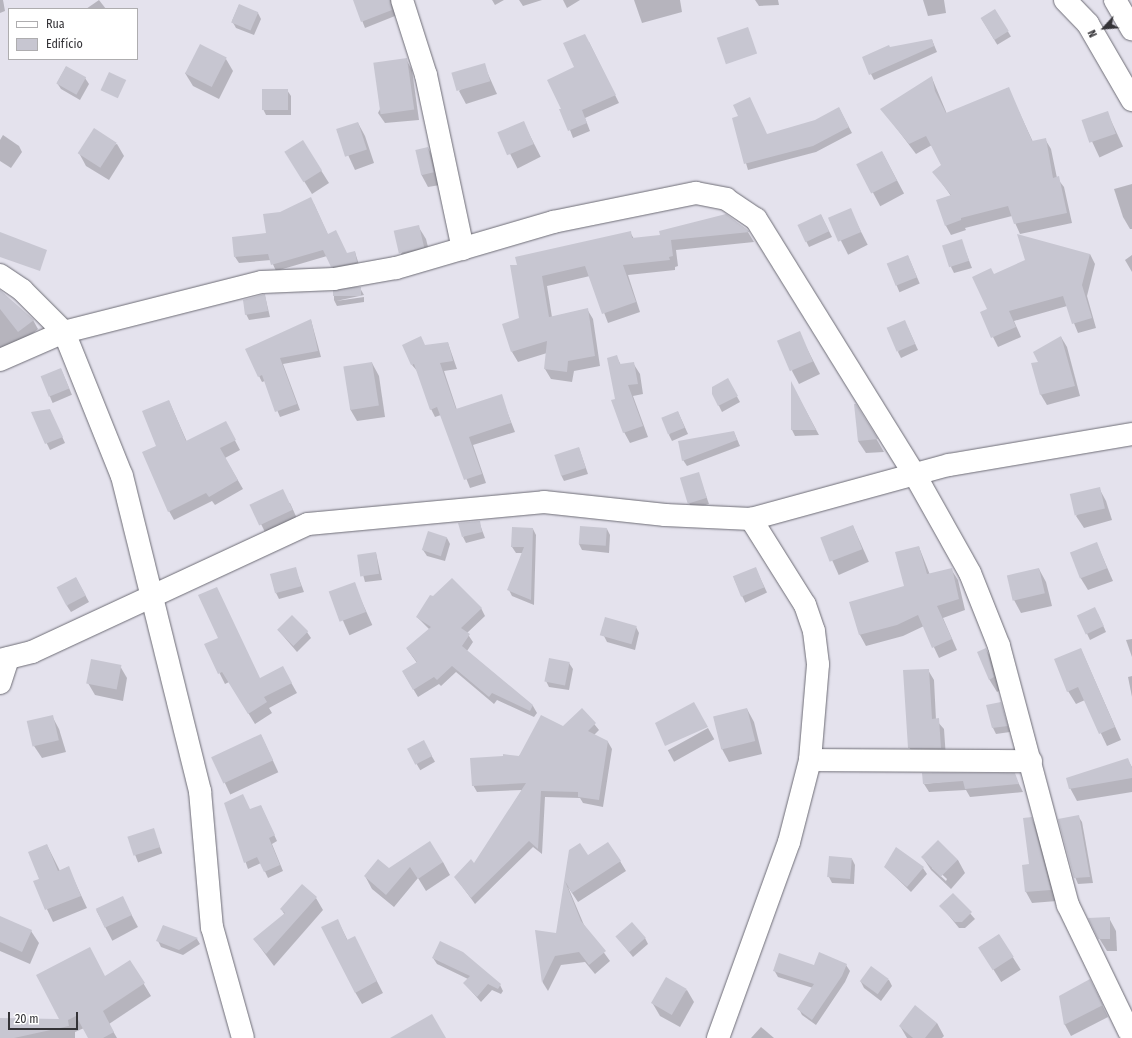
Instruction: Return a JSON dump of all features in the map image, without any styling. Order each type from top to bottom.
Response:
[{"type":"street","points":[[402,0],[426,75],[463,249]]},
{"type":"street","points":[[1065,0],[1088,24],[1132,100]]},
{"type":"street","points":[[1115,0],[1132,29]]},
{"type":"street","points":[[0,360],[64,332],[262,282],[334,279],[396,268],[553,222],[654,200],[696,193],[726,199],[756,219],[915,475],[970,573],[999,646],[1031,761],[1068,905],[1126,1033]]},
{"type":"street","points":[[0,275],[22,290],[64,332],[122,476],[200,791],[212,927],[243,1038]]},
{"type":"street","points":[[0,683],[4,659],[32,652],[308,524],[544,502],[665,515],[751,519],[949,465],[1132,434]]},
{"type":"street","points":[[718,1038],[789,842],[810,760],[818,664],[814,631],[805,605],[751,519]]},
{"type":"street","points":[[810,760],[1031,761]]},
{"type":"building","points":[[353,0],[390,0],[392,10],[361,22]]},
{"type":"building","points":[[239,4],[258,12],[251,31],[231,22]]},
{"type":"building","points":[[995,9],[1009,31],[994,40],[981,18]]},
{"type":"building","points":[[748,27],[757,53],[726,64],[717,38]]},
{"type":"building","points":[[585,34],[616,95],[582,110],[587,123],[568,131],[559,109],[561,109],[547,80],[574,67],[563,43]]},
{"type":"building","points":[[932,39],[934,46],[869,75],[862,57],[889,45],[890,47]]},
{"type":"building","points":[[200,44],[227,58],[212,87],[185,73]]},
{"type":"building","points":[[407,58],[414,109],[381,114],[373,63]]},
{"type":"building","points":[[485,63],[490,81],[457,91],[451,73]]},
{"type":"building","points":[[66,66],[86,77],[76,95],[56,83]]},
{"type":"building","points":[[109,72],[126,80],[118,98],[101,90]]},
{"type":"building","points":[[932,76],[935,91],[946,113],[1009,87],[1032,141],[1046,138],[1053,178],[1059,176],[1067,213],[1014,224],[1008,206],[961,218],[961,220],[945,226],[936,200],[951,195],[932,172],[941,165],[926,136],[909,144],[880,109]]},
{"type":"building","points":[[262,89],[288,89],[288,110],[262,110]]},
{"type":"building","points":[[750,97],[767,134],[815,120],[839,107],[849,127],[813,146],[744,164],[732,118],[738,116],[733,105]]},
{"type":"building","points":[[1108,111],[1116,134],[1089,143],[1082,120]]},
{"type":"building","points":[[524,121],[534,144],[507,155],[497,132]]},
{"type":"building","points":[[358,122],[367,150],[345,157],[336,129]]},
{"type":"building","points":[[94,128],[117,143],[100,168],[78,153]]},
{"type":"building","points":[[303,140],[322,171],[303,182],[284,152]]},
{"type":"building","points":[[428,147],[434,172],[421,175],[415,150]]},
{"type":"building","points":[[882,151],[897,180],[871,194],[856,164]]},
{"type":"building","points":[[311,197],[328,234],[336,230],[347,253],[355,251],[357,262],[331,267],[323,250],[271,265],[268,254],[234,257],[232,237],[266,233],[263,214],[280,212]]},
{"type":"building","points":[[851,208],[861,232],[838,242],[828,218]]},
{"type":"building","points":[[726,214],[750,232],[671,240],[673,256],[669,257],[670,260],[623,265],[636,302],[602,314],[585,266],[542,276],[549,317],[588,308],[595,356],[568,361],[567,372],[544,369],[547,341],[511,352],[502,324],[519,318],[510,265],[517,265],[515,257],[631,231],[632,238],[660,235],[659,231]]},
{"type":"building","points":[[821,214],[829,231],[805,242],[797,225]]},
{"type":"building","points":[[419,225],[424,247],[399,253],[394,231]]},
{"type":"building","points":[[0,232],[47,250],[40,271],[0,257]]},
{"type":"building","points":[[1017,234],[1090,254],[1082,285],[1092,318],[1072,324],[1063,296],[1009,311],[1016,327],[991,338],[980,312],[987,309],[972,277],[991,268],[994,274],[1025,260]]},
{"type":"building","points":[[962,239],[969,261],[949,267],[942,245]]},
{"type":"building","points":[[908,255],[917,277],[896,286],[887,264]]},
{"type":"building","points":[[333,287],[361,287],[361,296],[333,296]]},
{"type":"building","points":[[0,290],[34,320],[18,332],[0,309]]},
{"type":"building","points":[[265,294],[268,311],[245,315],[243,300]]},
{"type":"building","points":[[311,319],[318,351],[280,358],[297,404],[275,412],[262,375],[258,377],[245,349]]},
{"type":"building","points":[[905,320],[915,344],[897,352],[887,328]]},
{"type":"building","points":[[800,331],[813,361],[790,371],[777,341]]},
{"type":"building","points":[[421,336],[425,345],[448,342],[453,361],[440,363],[456,409],[502,394],[511,423],[469,437],[482,474],[464,480],[437,407],[430,410],[414,364],[411,365],[402,345]]},
{"type":"building","points":[[1061,336],[1075,386],[1040,395],[1031,363],[1038,362],[1033,352]]},
{"type":"building","points":[[617,355],[620,364],[634,362],[638,384],[628,385],[643,426],[623,433],[611,400],[615,399],[607,358]]},
{"type":"building","points":[[372,362],[379,405],[350,410],[343,367]]},
{"type":"building","points":[[61,368],[69,388],[49,397],[41,376]]},
{"type":"building","points":[[728,378],[738,396],[718,406],[712,394],[712,387]]},
{"type":"building","points":[[791,381],[816,430],[791,430]]},
{"type":"building","points":[[169,400],[186,441],[226,421],[236,440],[220,448],[238,480],[209,497],[206,493],[168,512],[142,452],[156,446],[142,411]]},
{"type":"building","points":[[854,404],[856,404],[878,439],[858,441]]},
{"type":"building","points":[[50,409],[63,437],[45,444],[31,412]]},
{"type":"building","points":[[678,411],[685,428],[668,434],[661,418]]},
{"type":"building","points":[[734,431],[737,440],[682,461],[678,441]]},
{"type":"building","points":[[579,447],[586,468],[561,476],[554,455]]},
{"type":"building","points":[[699,472],[707,498],[688,504],[680,478]]},
{"type":"building","points":[[1100,487],[1105,508],[1075,515],[1070,494]]},
{"type":"building","points":[[283,489],[293,510],[259,525],[249,505]]},
{"type":"building","points":[[480,521],[482,532],[462,537],[458,523]]},
{"type":"building","points":[[853,525],[862,549],[830,562],[820,538]]},
{"type":"building","points":[[580,526],[607,528],[606,546],[579,544]]},
{"type":"building","points":[[512,527],[533,528],[531,600],[507,590],[524,547],[511,547]]},
{"type":"building","points":[[428,531],[447,537],[441,556],[422,550]]},
{"type":"building","points":[[1097,542],[1107,568],[1080,579],[1070,552]]},
{"type":"building","points":[[919,546],[927,574],[952,568],[959,599],[937,606],[952,639],[932,648],[918,615],[897,625],[859,635],[849,602],[904,586],[895,552]]},
{"type":"building","points":[[376,552],[379,574],[360,576],[357,555]]},
{"type":"building","points":[[296,567],[301,586],[275,593],[270,574]]},
{"type":"building","points":[[756,567],[764,587],[741,597],[733,576]]},
{"type":"building","points":[[1039,568],[1045,593],[1013,601],[1007,575]]},
{"type":"building","points":[[76,577],[86,596],[66,606],[57,587]]},
{"type":"building","points":[[452,578],[482,608],[461,628],[470,634],[462,646],[533,705],[530,711],[492,693],[489,697],[452,666],[437,680],[434,677],[413,690],[402,671],[417,662],[406,648],[431,627],[416,617],[430,595],[433,596]]},
{"type":"building","points":[[355,582],[366,612],[340,622],[329,592]]},
{"type":"building","points":[[217,587],[260,678],[283,666],[292,683],[264,697],[267,702],[248,714],[222,672],[218,674],[204,644],[218,638],[198,595]]},
{"type":"building","points":[[1095,607],[1104,626],[1086,634],[1077,615]]},
{"type":"building","points":[[292,615],[308,631],[293,646],[277,630]]},
{"type":"building","points":[[605,617],[637,626],[631,644],[600,635]]},
{"type":"building","points":[[986,648],[994,677],[989,680],[977,652]]},
{"type":"building","points":[[1081,648],[1115,727],[1099,734],[1078,687],[1067,692],[1054,659]]},
{"type":"building","points":[[549,658],[570,662],[565,686],[544,682]]},
{"type":"building","points":[[91,659],[121,665],[117,689],[86,684]]},
{"type":"building","points":[[929,669],[932,719],[939,718],[941,748],[908,748],[903,670]]},
{"type":"building","points":[[694,702],[708,727],[665,746],[655,723]]},
{"type":"building","points":[[1001,702],[1008,726],[992,728],[986,705]]},
{"type":"building","points":[[582,708],[596,723],[588,731],[608,741],[599,800],[578,797],[578,792],[541,791],[538,849],[529,841],[471,898],[454,877],[471,859],[474,863],[526,783],[472,786],[470,758],[503,756],[503,754],[519,756],[541,715],[563,726]]},
{"type":"building","points":[[747,708],[755,741],[721,749],[713,716]]},
{"type":"building","points":[[53,715],[59,740],[33,746],[27,721]]},
{"type":"building","points":[[261,734],[273,760],[223,784],[211,757]]},
{"type":"building","points":[[424,740],[432,756],[415,765],[407,749]]},
{"type":"building","points":[[1128,758],[1132,768],[1132,778],[1069,789],[1066,778]]},
{"type":"building","points":[[922,773],[1015,773],[1019,784],[965,789],[963,781],[923,784]]},
{"type":"building","points":[[243,794],[250,809],[261,805],[275,835],[269,838],[280,865],[264,872],[257,857],[244,863],[224,803]]},
{"type":"building","points":[[1079,815],[1090,877],[1074,878],[1058,819]]},
{"type":"building","points":[[1032,817],[1051,890],[1025,892],[1022,865],[1029,864],[1023,818]]},
{"type":"building","points":[[154,828],[160,847],[134,856],[127,837]]},
{"type":"building","points":[[938,840],[958,860],[941,877],[921,857]]},
{"type":"building","points":[[430,841],[443,862],[418,879],[410,867],[386,895],[364,876],[378,859],[389,868]]},
{"type":"building","points":[[608,842],[621,861],[572,893],[565,881],[581,921],[606,951],[589,965],[579,952],[555,956],[542,983],[535,930],[556,933],[569,850],[580,843],[588,855]]},
{"type":"building","points":[[47,844],[58,871],[69,866],[81,896],[45,910],[33,881],[39,879],[28,852]]},
{"type":"building","points":[[896,847],[924,867],[907,887],[884,867]]},
{"type":"building","points":[[829,856],[852,858],[850,879],[827,877]]},
{"type":"building","points":[[302,884],[317,897],[266,954],[253,939],[285,913],[280,909]]},
{"type":"building","points":[[953,893],[972,912],[962,922],[955,922],[939,906]]},
{"type":"building","points":[[123,896],[132,915],[105,928],[96,909]]},
{"type":"building","points":[[0,916],[32,930],[22,952],[0,942]]},
{"type":"building","points":[[1110,917],[1110,939],[1098,939],[1088,918]]},
{"type":"building","points":[[338,919],[347,940],[355,936],[377,981],[355,993],[321,927]]},
{"type":"building","points":[[632,922],[646,938],[629,952],[615,936]]},
{"type":"building","points":[[163,925],[198,938],[179,950],[156,941]]},
{"type":"building","points":[[999,934],[1014,957],[993,970],[978,948]]},
{"type":"building","points":[[440,941],[463,952],[501,984],[498,989],[488,984],[477,997],[463,983],[470,976],[432,958]]},
{"type":"building","points":[[90,947],[105,976],[130,960],[145,983],[103,1011],[114,1032],[103,1038],[88,1038],[76,1016],[68,1020],[69,1026],[14,1038],[0,1038],[0,1018],[59,1019],[36,975]]},
{"type":"building","points":[[819,952],[847,964],[842,976],[812,1020],[797,1009],[814,984],[773,971],[779,953],[814,965]]},
{"type":"building","points":[[871,966],[889,979],[878,994],[860,981]]},
{"type":"building","points":[[666,977],[687,989],[672,1015],[651,1003]]},
{"type":"building","points":[[1090,979],[1103,1005],[1064,1025],[1059,996]]},
{"type":"building","points":[[915,1005],[937,1023],[925,1038],[913,1038],[899,1026]]},
{"type":"building","points":[[432,1014],[446,1038],[390,1038]]}]
